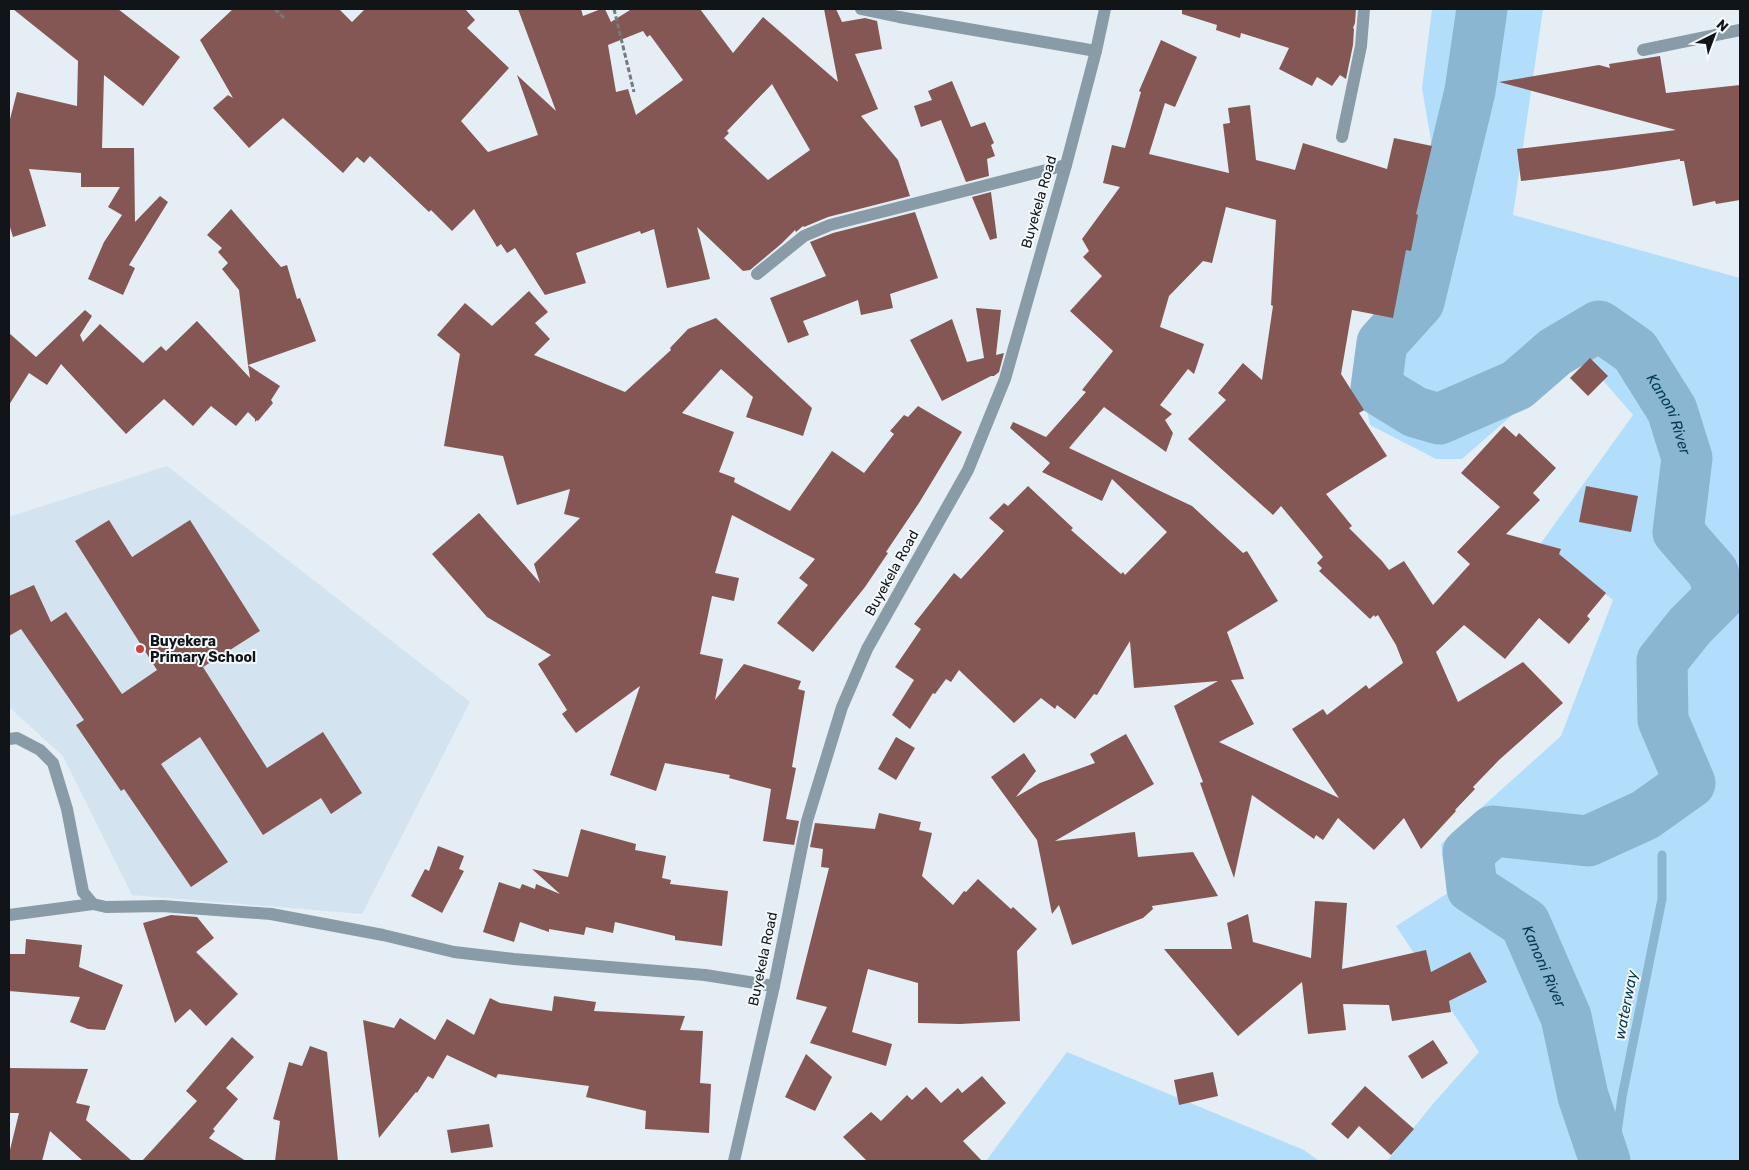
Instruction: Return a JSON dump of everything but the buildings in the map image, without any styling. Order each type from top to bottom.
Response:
[{"type":"street","points":[[861,9],[899,18],[1096,51]]},
{"type":"street","name":"Buyekela Road","points":[[734,1161],[774,986],[807,821],[842,707],[867,649],[968,470],[1005,379],[1066,165],[1105,9]]},
{"type":"street","points":[[1342,137],[1361,46],[1364,9]]},
{"type":"street","points":[[1643,50],[1740,30]]},
{"type":"street","points":[[757,274],[804,236],[830,225],[1066,165]]},
{"type":"street","points":[[9,739],[17,738],[40,750],[53,763],[67,809],[83,892],[93,904]]},
{"type":"street","points":[[9,915],[93,904],[106,907],[172,906],[271,914],[383,934],[454,952],[523,960],[705,975],[774,986]]},
{"type":"path","points":[[275,9],[285,19]]},
{"type":"path","points":[[614,9],[634,92]]},
{"type":"shaded area","points":[[1432,9],[1543,9],[1513,215],[1740,278],[1740,1161],[1387,1161],[1432,1105],[1479,1052],[1396,926],[1448,893],[1441,844],[1561,736],[1613,600],[1541,543],[1633,415],[1581,355],[1462,459],[1436,459],[1370,425],[1360,373],[1402,265],[1432,146],[1422,88]]},
{"type":"shaded area","points":[[167,466],[470,702],[362,914],[132,895],[63,756],[9,707],[9,517]]},
{"type":"shaded area","points":[[1067,1052],[1304,1150],[1319,1161],[986,1161]]},
{"type":"waterway","name":"Kanoni River","points":[[1482,9],[1470,91],[1419,302],[1382,343],[1376,388],[1415,412],[1439,419],[1517,385],[1555,352],[1599,326],[1635,351],[1672,410],[1687,458],[1678,532],[1713,572],[1720,596],[1690,626],[1662,661],[1663,720],[1690,783],[1645,815],[1588,841],[1493,831],[1468,853],[1472,888],[1525,923],[1566,1017],[1583,1096],[1605,1161]]},
{"type":"waterway","name":"waterway","points":[[1613,1161],[1622,1097],[1662,899],[1662,855]]},
{"type":"place","name":"Buyekera Primary School","points":[[140,649]]}]
